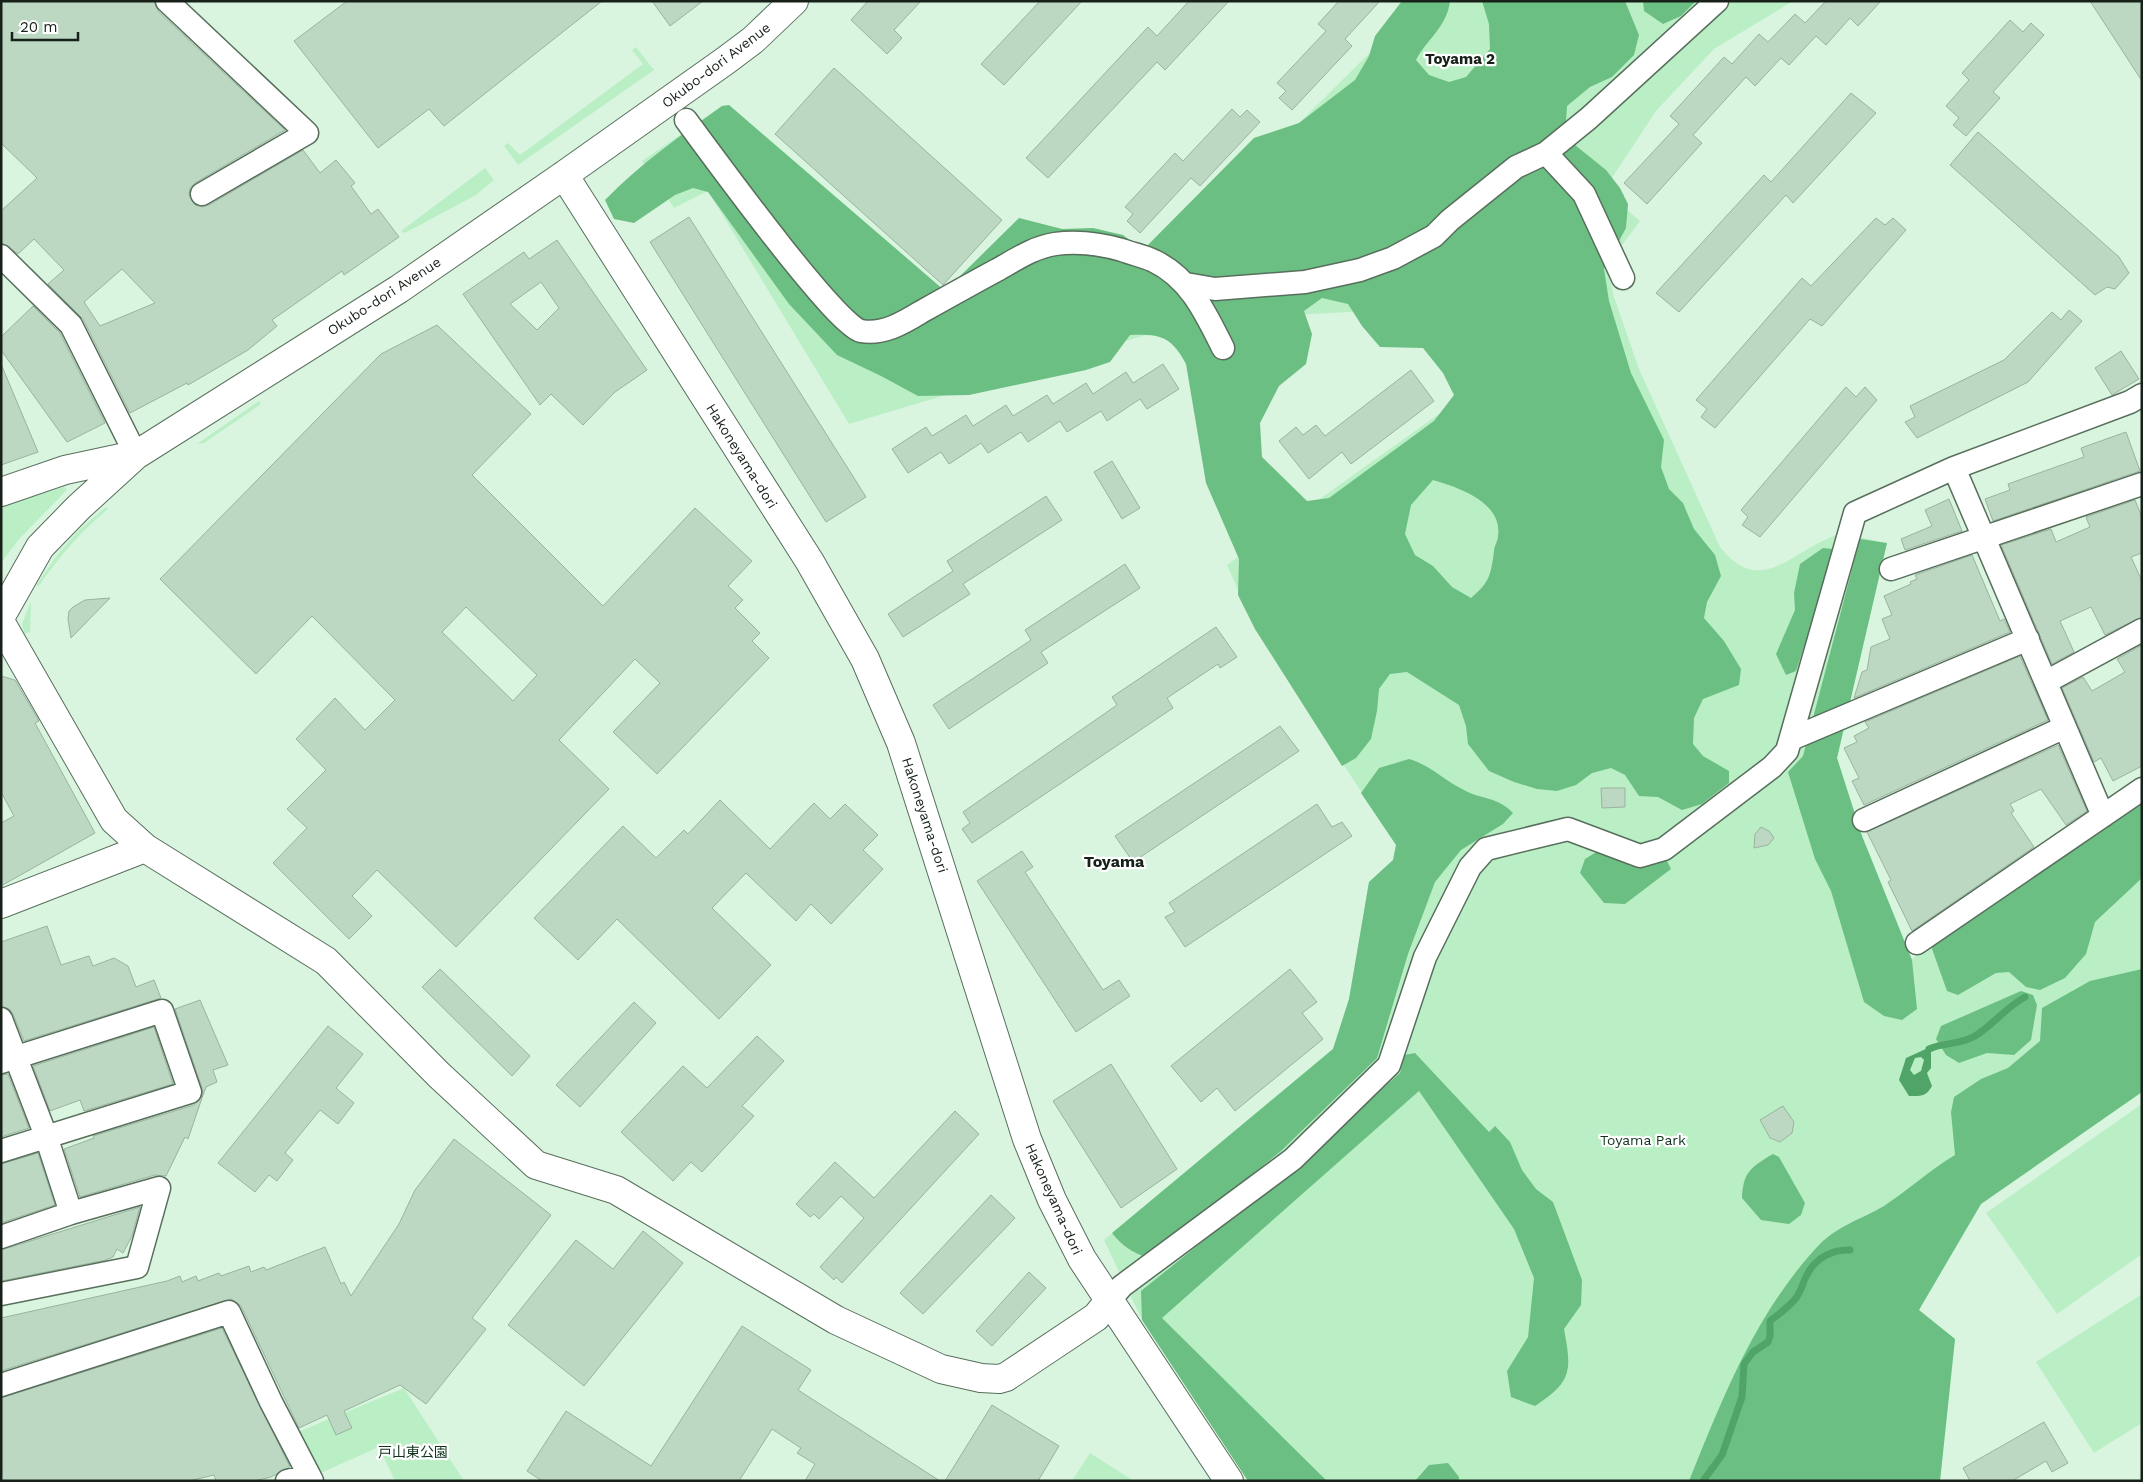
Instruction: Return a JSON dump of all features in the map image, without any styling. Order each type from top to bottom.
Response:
[{"type":"street","points":[[167,1],[307,133],[202,194]]},
{"type":"street","name":"Okubo-dori Avenue","points":[[1,616],[40,548],[79,507],[136,455],[398,289],[564,175],[753,40],[794,1]]},
{"type":"street","points":[[1186,284],[1214,289],[1305,282],[1360,270],[1393,258],[1434,236],[1450,220],[1516,167],[1546,152],[1589,118],[1717,1]]},
{"type":"street","points":[[686,120],[757,212],[781,248],[840,315],[859,331],[881,332],[905,321],[1030,251],[1054,244],[1079,243],[1111,247],[1155,261],[1186,284],[1203,308],[1223,348]]},
{"type":"street","points":[[1546,152],[1584,194],[1622,278]]},
{"type":"street","name":"Hakoneyama-dori","points":[[564,175],[810,562],[865,659],[904,751],[1027,1139],[1067,1231],[1082,1259],[1109,1301],[1229,1481]]},
{"type":"street","points":[[1,256],[71,325],[136,455],[66,470],[1,492]]},
{"type":"street","points":[[1,623],[114,820],[145,848],[326,961],[439,1075],[536,1165],[616,1190],[722,1254],[853,1328],[941,1369],[999,1380],[1014,1373],[1096,1317],[1122,1286],[1293,1158],[1390,1065],[1424,956],[1470,867],[1486,849],[1568,829],[1640,856],[1664,849],[1772,767],[1787,751],[1855,513],[1954,468],[2130,402],[2142,395]]},
{"type":"street","points":[[1954,468],[2103,816]]},
{"type":"street","points":[[1891,569],[2142,484]]},
{"type":"street","points":[[2046,682],[2142,630]]},
{"type":"street","points":[[1790,739],[2028,640]]},
{"type":"street","points":[[1864,820],[2066,727]]},
{"type":"street","points":[[1917,943],[2142,789]]},
{"type":"street","points":[[1,904],[145,848]]},
{"type":"street","points":[[1,1151],[190,1092],[162,1011],[9,1060]]},
{"type":"street","points":[[1,1019],[9,1060],[46,1136],[71,1213]]},
{"type":"street","points":[[1,1237],[71,1213],[159,1188],[137,1267],[1,1294]]},
{"type":"street","points":[[1,1384],[229,1312],[271,1402],[311,1478],[287,1481]]},
{"type":"green space","name":"Toyama Park","points":[[1422,1],[1793,1],[1714,49],[1656,111],[1604,190],[1640,221],[1617,252],[1610,274],[1613,294],[1639,369],[1720,547],[1735,562],[1749,569],[1762,570],[1776,567],[1818,543],[1838,535],[1887,543],[1837,758],[1862,836],[1912,959],[2142,801],[2142,1092],[1981,1204],[1919,1310],[1955,1339],[1940,1481],[1248,1481],[1142,1320],[1104,1240],[1333,1049],[1349,999],[1369,882],[1393,860],[1396,845],[1255,629],[1227,565],[1467,394],[1426,308],[1196,320],[849,424],[708,191],[674,208],[642,161],[722,106],[729,105],[945,291],[1019,218],[1143,250],[1254,138],[1299,123]]},
{"type":"green space","points":[[636,47],[654,70],[518,165],[504,146],[508,143],[520,155],[643,64],[632,50]]},
{"type":"green space","points":[[485,168],[494,180],[476,195],[405,233],[401,231]]},
{"type":"green space","points":[[259,401],[261,404],[204,443],[197,444]]},
{"type":"green space","points":[[64,487],[67,490],[20,538],[1,563],[1,507]]},
{"type":"green space","points":[[106,507],[108,509],[70,545],[38,587],[37,584],[58,554],[78,531]]},
{"type":"green space","points":[[31,601],[30,632],[24,634],[22,624]]},
{"type":"green space","points":[[2142,1104],[2142,1254],[2057,1314],[1986,1213]]},
{"type":"green space","points":[[2142,1294],[2142,1423],[2094,1453],[2036,1362]]},
{"type":"green space","name":"戸山東公園","points":[[404,1388],[464,1481],[395,1481],[379,1447],[314,1476],[293,1434]]},
{"type":"green space","points":[[1090,1453],[1134,1481],[1072,1481]]},
{"type":"shaded area","points":[[1402,1],[1450,1],[1441,26],[1416,60],[1429,75],[1449,82],[1466,77],[1490,49],[1489,24],[1482,1],[1625,1],[1639,35],[1634,55],[1612,77],[1590,87],[1567,106],[1566,122],[1575,145],[1606,170],[1620,188],[1628,204],[1626,228],[1604,269],[1609,301],[1631,373],[1664,440],[1661,467],[1669,489],[1683,503],[1694,529],[1715,555],[1721,576],[1707,602],[1704,618],[1724,641],[1741,669],[1739,685],[1703,699],[1694,718],[1693,744],[1703,756],[1729,771],[1729,783],[1702,804],[1682,810],[1658,797],[1639,796],[1625,775],[1611,768],[1592,773],[1576,785],[1557,791],[1537,789],[1514,782],[1489,771],[1468,744],[1466,726],[1459,705],[1407,672],[1390,674],[1379,689],[1377,711],[1371,739],[1356,758],[1342,766],[1255,629],[1238,595],[1239,559],[1206,483],[1186,364],[1170,342],[1157,336],[1130,335],[1110,362],[1086,370],[969,395],[918,396],[837,355],[789,304],[708,192],[693,188],[675,195],[634,223],[614,219],[605,200],[661,150],[722,106],[729,105],[945,291],[1019,218],[1062,229],[1093,228],[1123,235],[1143,250],[1254,138],[1299,123],[1355,80],[1369,56],[1375,36]],"holes":[[[1322,298],[1348,304],[1362,326],[1380,347],[1423,348],[1443,373],[1454,395],[1434,421],[1329,498],[1307,501],[1262,457],[1260,423],[1279,386],[1306,364],[1312,334],[1304,311]],[[1433,480],[1454,487],[1476,498],[1486,505],[1498,524],[1498,538],[1488,577],[1482,587],[1471,598],[1452,587],[1433,566],[1415,555],[1405,534],[1411,505]]]},
{"type":"shaded area","points":[[1643,1],[1696,1],[1681,16],[1663,24],[1644,11]]},
{"type":"shaded area","points":[[1860,539],[1887,543],[1837,758],[1862,836],[1912,960],[1917,1009],[1902,1020],[1884,1016],[1864,1002],[1831,891],[1815,859],[1788,772],[1803,756]]},
{"type":"shaded area","points":[[1823,548],[1833,549],[1821,596],[1796,671],[1786,675],[1776,654],[1795,610],[1794,593],[1800,564]]},
{"type":"shaded area","points":[[1409,759],[1424,765],[1464,790],[1501,804],[1513,813],[1503,824],[1461,850],[1435,882],[1408,954],[1377,1058],[1281,1151],[1148,1258],[1132,1251],[1112,1233],[1333,1049],[1349,999],[1369,882],[1393,860],[1396,845],[1361,793],[1379,768]]},
{"type":"shaded area","points":[[2142,801],[2142,878],[2095,922],[2086,954],[2065,978],[2040,990],[2026,987],[2009,972],[1996,973],[1958,995],[1947,991],[1931,946]]},
{"type":"shaded area","points":[[1598,851],[1631,866],[1667,861],[1671,869],[1625,904],[1604,903],[1580,873],[1585,859]]},
{"type":"shaded area","points":[[2142,969],[2142,1092],[1981,1204],[1919,1310],[1955,1339],[1940,1481],[1689,1481],[1728,1387],[1759,1327],[1777,1298],[1819,1245],[1842,1228],[1884,1206],[1955,1155],[1951,1112],[1954,1097],[1981,1079],[2008,1068],[2040,1041],[2042,1008],[2090,981]]},
{"type":"shaded area","points":[[2021,991],[2033,995],[2037,1005],[2031,1040],[2014,1055],[1987,1053],[1959,1063],[1946,1055],[1936,1039],[1941,1026]]},
{"type":"shaded area","points":[[1928,1048],[1931,1051],[1931,1068],[1927,1073],[1932,1086],[1925,1094],[1909,1096],[1899,1080],[1906,1058]],"holes":[[[1921,1057],[1924,1060],[1921,1071],[1914,1075],[1910,1070],[1915,1058]]]},
{"type":"shaded area","points":[[1415,1053],[1489,1132],[1495,1126],[1510,1142],[1522,1170],[1536,1189],[1553,1202],[1582,1280],[1581,1305],[1564,1329],[1568,1365],[1563,1382],[1547,1398],[1535,1406],[1511,1397],[1507,1371],[1528,1337],[1534,1278],[1514,1229],[1419,1091],[1162,1318],[1327,1481],[1248,1481],[1142,1320],[1141,1291],[1301,1162],[1400,1073],[1404,1055]]},
{"type":"shaded area","points":[[1773,1154],[1779,1157],[1805,1203],[1801,1215],[1789,1224],[1761,1220],[1742,1198],[1746,1176],[1754,1167]]},
{"type":"shaded area","points":[[1448,1463],[1459,1477],[1459,1481],[1415,1481],[1429,1465]]},
{"type":"building","points":[[1,1],[154,1],[158,11],[285,130],[195,183],[190,188],[189,195],[195,205],[202,207],[209,205],[303,150],[320,173],[336,160],[355,183],[351,186],[371,214],[378,209],[399,237],[344,275],[342,271],[272,320],[277,326],[248,350],[188,385],[187,383],[130,413],[83,319],[48,284],[64,270],[34,239],[18,254],[1,242],[1,211],[37,178],[1,143]],"holes":[[[122,269],[155,303],[100,326],[84,302]]]},
{"type":"building","points":[[347,1],[602,1],[444,126],[429,109],[378,148],[294,41]]},
{"type":"building","points":[[652,1],[703,1],[670,26]]},
{"type":"building","points":[[868,1],[921,1],[894,30],[902,38],[887,54],[851,20]]},
{"type":"building","points":[[1040,1],[1082,1],[1004,85],[981,64]]},
{"type":"building","points":[[1189,1],[1229,1],[1165,70],[1157,62],[1048,178],[1026,158],[1148,27],[1157,36]]},
{"type":"building","points":[[1339,1],[1380,1],[1345,39],[1352,46],[1292,110],[1279,98],[1286,91],[1277,83],[1326,31],[1318,24]]},
{"type":"building","points":[[1826,1],[1881,1],[1858,26],[1850,18],[1826,45],[1816,36],[1789,65],[1781,58],[1755,86],[1746,77],[1693,135],[1702,143],[1647,204],[1624,183],[1679,124],[1670,116],[1724,57],[1732,64],[1759,34],[1768,42],[1795,14],[1805,23]]},
{"type":"building","points":[[2090,1],[2142,1],[2142,81]]},
{"type":"building","points":[[2010,20],[2023,32],[2031,23],[2044,35],[1993,92],[2000,98],[1966,136],[1953,125],[1959,118],[1946,106],[1969,80],[1962,73]]},
{"type":"building","points":[[834,68],[1002,220],[943,285],[775,134]]},
{"type":"building","points":[[1851,93],[1876,113],[1793,203],[1786,195],[1679,312],[1656,293],[1764,175],[1771,182]]},
{"type":"building","points":[[1232,109],[1240,117],[1247,110],[1260,122],[1200,186],[1191,178],[1140,233],[1127,221],[1133,214],[1125,207],[1175,153],[1183,161]]},
{"type":"building","points":[[1978,132],[2119,257],[2129,273],[2115,289],[2107,287],[2095,295],[1950,165]]},
{"type":"building","points":[[689,217],[866,497],[826,522],[650,242]]},
{"type":"building","points":[[1876,218],[1885,225],[1893,218],[1906,230],[1822,326],[1810,319],[1715,428],[1701,417],[1707,409],[1696,400],[1802,278],[1811,286]]},
{"type":"building","points":[[557,240],[647,370],[615,392],[583,425],[551,394],[540,405],[463,294],[524,252],[529,259]],"holes":[[[541,282],[559,308],[537,330],[510,304]]]},
{"type":"building","points":[[33,306],[60,333],[105,423],[67,442],[1,350],[1,337]]},
{"type":"building","points":[[2069,310],[2082,321],[2028,382],[1917,438],[1905,422],[1915,417],[1910,406],[2004,360],[2052,312],[2061,320]]},
{"type":"building","points":[[437,325],[531,414],[472,475],[603,606],[695,508],[752,561],[728,586],[743,600],[735,608],[760,633],[752,641],[769,658],[657,774],[613,732],[660,683],[635,659],[559,740],[609,789],[456,947],[377,870],[352,896],[372,916],[349,939],[273,863],[307,828],[287,809],[326,770],[296,739],[335,698],[365,730],[395,700],[312,616],[256,674],[160,579],[381,354]],"holes":[[[466,607],[537,675],[513,701],[442,632]]]},
{"type":"building","points":[[2121,351],[2139,379],[2112,395],[2095,368]]},
{"type":"building","points":[[1,364],[38,452],[1,465]]},
{"type":"building","points":[[1163,364],[1179,389],[1147,409],[1140,399],[1107,421],[1101,411],[1067,432],[1060,421],[1028,442],[1021,432],[988,453],[981,443],[949,464],[941,452],[908,473],[892,449],[926,427],[932,436],[966,415],[973,426],[1006,405],[1013,416],[1047,395],[1053,404],[1086,383],[1093,394],[1126,372],[1133,383]]},
{"type":"building","points":[[1411,370],[1434,401],[1351,464],[1342,452],[1309,479],[1279,441],[1296,427],[1303,435],[1316,425],[1325,436]]},
{"type":"building","points":[[1846,387],[1856,397],[1865,387],[1877,400],[1760,537],[1742,525],[1748,517],[1741,510]]},
{"type":"building","points":[[2126,432],[2140,471],[1993,521],[1985,499],[2010,490],[2008,484],[2084,457],[2081,448]]},
{"type":"building","points":[[1112,461],[1140,508],[1122,519],[1094,472]]},
{"type":"building","points":[[1046,496],[1062,520],[963,584],[970,594],[903,637],[888,614],[953,571],[947,561]]},
{"type":"building","points":[[1949,499],[1962,531],[1905,550],[1901,539],[1932,526],[1925,510]]},
{"type":"building","points":[[2135,500],[2142,517],[2142,553],[2131,557],[2142,581],[2142,617],[2105,635],[2091,607],[2060,621],[2074,652],[2052,664],[2001,545],[2051,529],[2056,542],[2090,527],[2086,517]]},
{"type":"building","points":[[1972,555],[2000,621],[2004,619],[2010,632],[1854,698],[1862,672],[1867,670],[1871,647],[1890,639],[1882,619],[1892,615],[1884,596],[1911,584],[1910,582],[1917,579],[1915,575]]},
{"type":"building","points":[[1125,564],[1140,588],[1041,652],[1048,663],[949,729],[933,705],[1031,640],[1025,630]]},
{"type":"building","points":[[110,598],[71,638],[68,619],[69,611],[85,600]]},
{"type":"building","points":[[1216,627],[1237,657],[1220,668],[1218,664],[1167,698],[1173,708],[972,843],[962,829],[970,823],[963,812],[1117,705],[1112,697]]},
{"type":"building","points":[[2142,645],[2142,766],[2113,781],[2101,758],[2094,762],[2062,688],[2083,677],[2092,691],[2125,672],[2117,659]]},
{"type":"building","points":[[2020,656],[2048,720],[1864,805],[1852,781],[1859,778],[1844,748],[1857,742],[1854,736],[1869,728],[1865,722]]},
{"type":"building","points":[[1,676],[15,680],[39,721],[35,723],[95,833],[1,886],[1,823],[14,816],[1,792]]},
{"type":"building","points":[[1280,726],[1299,751],[1133,862],[1115,836]]},
{"type":"building","points":[[2058,745],[2087,811],[2066,825],[2041,789],[2010,804],[2014,811],[2011,813],[2034,847],[1912,931],[1888,882],[1891,880],[1867,832]]},
{"type":"building","points":[[1601,788],[1625,788],[1625,807],[1602,808]]},
{"type":"building","points":[[720,800],[770,849],[814,803],[830,819],[845,804],[878,835],[863,850],[883,869],[831,924],[811,904],[796,921],[746,873],[712,908],[771,965],[719,1019],[617,919],[578,960],[534,918],[623,826],[656,858],[684,830],[688,834]]},
{"type":"building","points":[[1317,804],[1332,827],[1342,822],[1352,836],[1185,947],[1165,917],[1175,912],[1169,903]]},
{"type":"building","points":[[1761,827],[1769,831],[1774,838],[1768,845],[1754,848],[1755,834]]},
{"type":"building","points":[[1022,851],[1033,867],[1025,872],[1103,990],[1119,980],[1130,996],[1076,1032],[977,881]]},
{"type":"building","points":[[47,926],[61,965],[89,956],[93,966],[114,958],[128,966],[136,987],[154,980],[161,998],[24,1041],[13,1014],[9,1009],[1,1006],[1,942]]},
{"type":"building","points":[[440,969],[530,1056],[512,1076],[422,987]]},
{"type":"building","points":[[1290,969],[1317,1002],[1302,1013],[1323,1039],[1235,1111],[1217,1088],[1201,1102],[1171,1066]]},
{"type":"building","points":[[200,1000],[228,1065],[213,1070],[217,1082],[206,1087],[203,1095],[175,1009]]},
{"type":"building","points":[[634,1002],[656,1023],[580,1107],[556,1085]]},
{"type":"building","points":[[328,1026],[363,1054],[336,1088],[354,1103],[338,1124],[320,1110],[285,1153],[293,1160],[277,1181],[269,1175],[255,1192],[218,1163]]},
{"type":"building","points":[[154,1027],[173,1084],[84,1111],[80,1100],[50,1111],[33,1066]]},
{"type":"building","points":[[757,1036],[784,1061],[742,1106],[754,1116],[702,1172],[691,1162],[673,1181],[621,1132],[683,1066],[707,1088]]},
{"type":"building","points":[[1111,1064],[1177,1169],[1121,1208],[1053,1101]]},
{"type":"building","points":[[8,1074],[29,1128],[1,1137],[1,1075]]},
{"type":"building","points":[[203,1095],[188,1139],[185,1137],[166,1176],[155,1175],[80,1197],[64,1149],[94,1138],[93,1136],[194,1105]]},
{"type":"building","points":[[1783,1106],[1794,1122],[1792,1133],[1780,1142],[1770,1138],[1760,1120]]},
{"type":"building","points":[[955,1111],[979,1134],[842,1283],[836,1277],[834,1280],[820,1267],[864,1218],[841,1196],[819,1219],[814,1214],[810,1217],[796,1204],[835,1162],[874,1198]]},
{"type":"building","points":[[454,1139],[551,1215],[472,1318],[486,1329],[426,1404],[400,1385],[344,1411],[352,1428],[336,1435],[327,1415],[299,1428],[241,1306],[231,1299],[1,1371],[1,1318],[167,1281],[180,1276],[182,1282],[196,1276],[198,1281],[219,1273],[221,1276],[249,1266],[251,1272],[264,1267],[266,1270],[325,1247],[341,1284],[344,1282],[351,1296],[399,1224],[415,1190]]},
{"type":"building","points":[[38,1153],[55,1205],[1,1223],[1,1164]]},
{"type":"building","points":[[991,1195],[1015,1218],[923,1314],[900,1293]]},
{"type":"building","points":[[140,1207],[132,1236],[123,1253],[117,1249],[113,1257],[106,1260],[1,1281],[1,1250]]},
{"type":"building","points":[[643,1231],[683,1263],[584,1386],[508,1325],[576,1240],[613,1269]]},
{"type":"building","points":[[1029,1272],[1046,1288],[992,1346],[976,1331]]},
{"type":"building","points":[[742,1326],[811,1370],[798,1390],[940,1481],[805,1481],[815,1464],[797,1453],[801,1448],[772,1429],[739,1481],[542,1481],[527,1471],[566,1411],[651,1466]]},
{"type":"building","points":[[222,1328],[290,1467],[271,1477],[254,1481],[216,1481],[214,1475],[189,1481],[1,1481],[1,1398]]},
{"type":"building","points":[[992,1405],[1059,1446],[1038,1481],[945,1481]]},
{"type":"building","points":[[2044,1422],[2068,1463],[2052,1472],[2046,1461],[2012,1481],[1970,1481],[1963,1468]]},
{"type":"waterway","points":[[1929,1049],[1964,1041],[1975,1036],[2011,1006],[2025,997]]},
{"type":"waterway","points":[[1703,1481],[1722,1455],[1742,1397],[1744,1364],[1753,1352],[1768,1342],[1770,1321],[1796,1298],[1806,1276],[1820,1259],[1837,1251],[1850,1250]]},
{"type":"district","name":"Toyama 2","points":[[1460,59]]},
{"type":"district","name":"Toyama","points":[[1114,861]]}]
